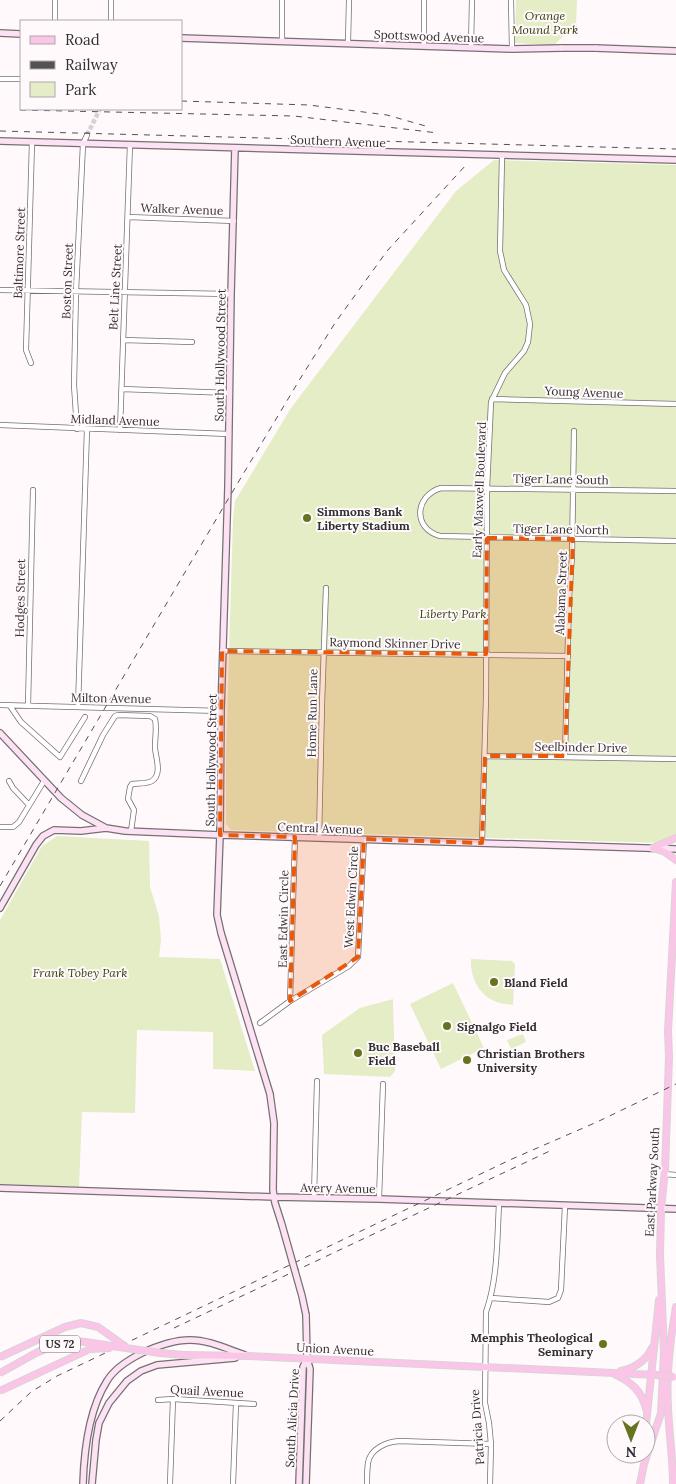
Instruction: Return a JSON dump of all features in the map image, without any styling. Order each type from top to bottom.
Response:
[{"type":"main road","points":[[0,33],[20,34]]},
{"type":"main road","name":"Spottswood Avenue","points":[[182,38],[424,46],[676,51]]},
{"type":"main road","name":"Southern Avenue","points":[[0,141],[676,160]]},
{"type":"main road","name":"South Hollywood Street","points":[[235,148],[217,915],[270,1094],[274,1123],[274,1197],[306,1315],[307,1359]]},
{"type":"main road","name":"Central Avenue","points":[[0,733],[61,798],[82,814],[106,828],[220,835],[676,850]]},
{"type":"main road","points":[[0,908],[43,836],[54,830],[81,832],[106,828]]},
{"type":"main road","points":[[653,848],[676,838]]},
{"type":"main road","points":[[653,848],[665,852],[676,860]]},
{"type":"main road","name":"East Parkway South","points":[[640,1482],[660,1413],[665,1338],[661,1279],[661,1209],[676,882]]},
{"type":"main road","name":"Avery Avenue","points":[[0,1188],[676,1209]]},
{"type":"main road","points":[[647,1412],[654,1375],[654,1342],[661,1279]]},
{"type":"main road","points":[[673,1484],[672,1450],[667,1405],[670,1338],[676,1307]]},
{"type":"main road","points":[[0,1357],[65,1327],[81,1324],[98,1327],[127,1348]]},
{"type":"main road","points":[[190,1340],[208,1342],[249,1356],[157,1365],[127,1381],[109,1403],[100,1423],[96,1440],[92,1482],[83,1482],[91,1419],[107,1380],[128,1361],[153,1348],[190,1340]]},
{"type":"main road","name":"Union Avenue","points":[[0,1373],[36,1353],[57,1344],[78,1341],[160,1353],[675,1377]]},
{"type":"main road","points":[[612,1373],[626,1370],[645,1359],[651,1351],[654,1342]]},
{"type":"main road","points":[[0,1391],[90,1349],[127,1348]]},
{"type":"main road","name":"South Alicia Drive","points":[[299,1484],[303,1367],[307,1359]]},
{"type":"main road","name":"South Alicia Drive","points":[[306,1484],[310,1369],[307,1359]]},
{"type":"main road","points":[[612,1373],[632,1385],[640,1393],[647,1412]]},
{"type":"main road","points":[[99,1398],[109,1403]]},
{"type":"main road","points":[[640,1482],[641,1464]]},
{"type":"main road","points":[[673,1484],[676,1469]]},
{"type":"street","points":[[55,0],[55,20]]},
{"type":"street","points":[[110,20],[111,0]]},
{"type":"street","points":[[282,0],[282,41]]},
{"type":"street","points":[[348,44],[349,0]]},
{"type":"street","points":[[424,0],[424,46]]},
{"type":"street","points":[[471,47],[472,0]]},
{"type":"street","points":[[511,0],[512,48]]},
{"type":"street","points":[[0,79],[20,80]]},
{"type":"street","name":"Boston Street","points":[[77,429],[74,386],[76,291],[83,144],[87,135]]},
{"type":"street","name":"Baltimore Street","points":[[31,363],[26,350],[32,142]]},
{"type":"street","name":"Belt Line Street","points":[[120,430],[130,144]]},
{"type":"street","name":"Early Maxwell Boulevard","points":[[482,843],[485,756],[488,488],[492,399],[506,373],[524,350],[528,342],[530,324],[526,305],[504,270],[500,251],[502,156]]},
{"type":"street","name":"Walker Avenue","points":[[128,217],[234,221]]},
{"type":"street","points":[[0,290],[231,294]]},
{"type":"street","points":[[123,340],[192,342]]},
{"type":"street","points":[[122,389],[230,393]]},
{"type":"street","name":"Young Avenue","points":[[492,399],[676,404]]},
{"type":"street","name":"Midland Avenue","points":[[0,425],[229,434]]},
{"type":"street","points":[[78,707],[87,429]]},
{"type":"street","name":"Alabama Street","points":[[565,756],[573,539],[574,431]]},
{"type":"street","name":"Tiger Lane South","points":[[445,537],[436,535],[428,530],[422,522],[420,512],[428,494],[436,489],[676,491]]},
{"type":"street","name":"Hodges Street","points":[[28,706],[33,490]]},
{"type":"street","name":"Tiger Lane North","points":[[445,537],[676,541]]},
{"type":"street","name":"Home Run Lane","points":[[320,838],[326,588]]},
{"type":"street","name":"Raymond Skinner Drive","points":[[222,650],[568,656]]},
{"type":"street","name":"Milton Avenue","points":[[0,705],[221,711]]},
{"type":"street","points":[[10,706],[21,722],[60,757],[85,717]]},
{"type":"street","points":[[81,781],[103,735],[115,716],[150,716],[155,719],[157,773],[150,782],[132,784],[130,787],[128,799],[134,810],[132,831]]},
{"type":"street","name":"Seelbinder Drive","points":[[485,756],[676,759]]},
{"type":"street","points":[[9,781],[29,805]]},
{"type":"street","points":[[0,827],[13,826],[19,822],[44,781]]},
{"type":"street","name":"East Edwin Circle","points":[[290,1000],[295,837]]},
{"type":"street","name":"West Edwin Circle","points":[[290,1000],[349,966],[358,957],[364,839]]},
{"type":"street","points":[[260,1023],[290,1000]]},
{"type":"street","points":[[314,1197],[317,1082]]},
{"type":"street","points":[[379,1199],[383,1084]]},
{"type":"street","points":[[664,1174],[676,1175]]},
{"type":"street","name":"Patricia Drive","points":[[490,1484],[491,1444],[485,1403],[484,1368],[486,1312],[491,1298],[494,1278],[499,1204]]},
{"type":"street","points":[[491,1298],[549,1302],[558,1298],[561,1290],[565,1206]]},
{"type":"street","points":[[170,1484],[173,1399]]},
{"type":"street","name":"Quail Avenue","points":[[158,1400],[173,1399],[254,1404]]},
{"type":"street","points":[[233,1484],[236,1403]]},
{"type":"street","points":[[367,1484],[368,1461],[379,1447],[388,1442],[491,1444]]},
{"type":"highlighted area","points":[[487,538],[573,539],[565,756],[485,756],[482,843],[364,839],[358,957],[290,1001],[295,837],[220,835],[222,651],[486,654]]},
{"type":"green space","name":"Orange Mound Park","points":[[516,0],[577,0],[576,24],[554,45],[515,43]]},
{"type":"green space","name":"Liberty Park","points":[[494,160],[676,165],[676,836],[662,843],[231,830],[226,824],[226,755],[235,501],[291,408],[456,191]]},
{"type":"green space","name":"Frank Tobey Park","points":[[57,836],[149,841],[150,887],[159,916],[161,940],[159,957],[220,959],[255,1071],[213,1069],[213,1032],[137,1030],[135,1113],[82,1112],[79,1187],[0,1184],[0,920],[42,846]]},
{"type":"green space","name":"Bland Field","points":[[471,959],[512,961],[515,964],[513,1005],[497,1002],[481,991],[474,979]]},
{"type":"green space","name":"Signalgo Field","points":[[453,983],[484,1048],[441,1069],[410,1004]]},
{"type":"green space","name":"Buc Baseball Field","points":[[393,999],[395,1071],[390,1077],[324,1074],[322,1035],[360,1008]]},
{"type":"green space","points":[[523,1034],[526,1042],[511,1049],[507,1040]]},
{"type":"tunnel","points":[[87,135],[100,110]]},
{"type":"railway","points":[[182,101],[309,105],[387,115],[429,127]]},
{"type":"railway","points":[[20,110],[294,116],[438,133]]},
{"type":"railway","points":[[0,131],[676,149]]},
{"type":"railway","points":[[0,886],[227,501],[335,323],[387,251],[466,165]]},
{"type":"railway","points":[[0,1421],[31,1392],[57,1376],[512,1159],[597,1122],[676,1084]]},
{"type":"railway","points":[[174,1328],[554,1149]]},
{"type":"place","name":"Simmons Bank Liberty Stadium","points":[[307,518]]},
{"type":"place","name":"Bland Field","points":[[494,982]]},
{"type":"place","name":"Signalgo Field","points":[[447,1026]]},
{"type":"place","name":"Buc Baseball Field","points":[[358,1053]]},
{"type":"place","name":"Christian Brothers University","points":[[467,1060]]},
{"type":"place","name":"Memphis Theological Seminary","points":[[603,1344]]}]
